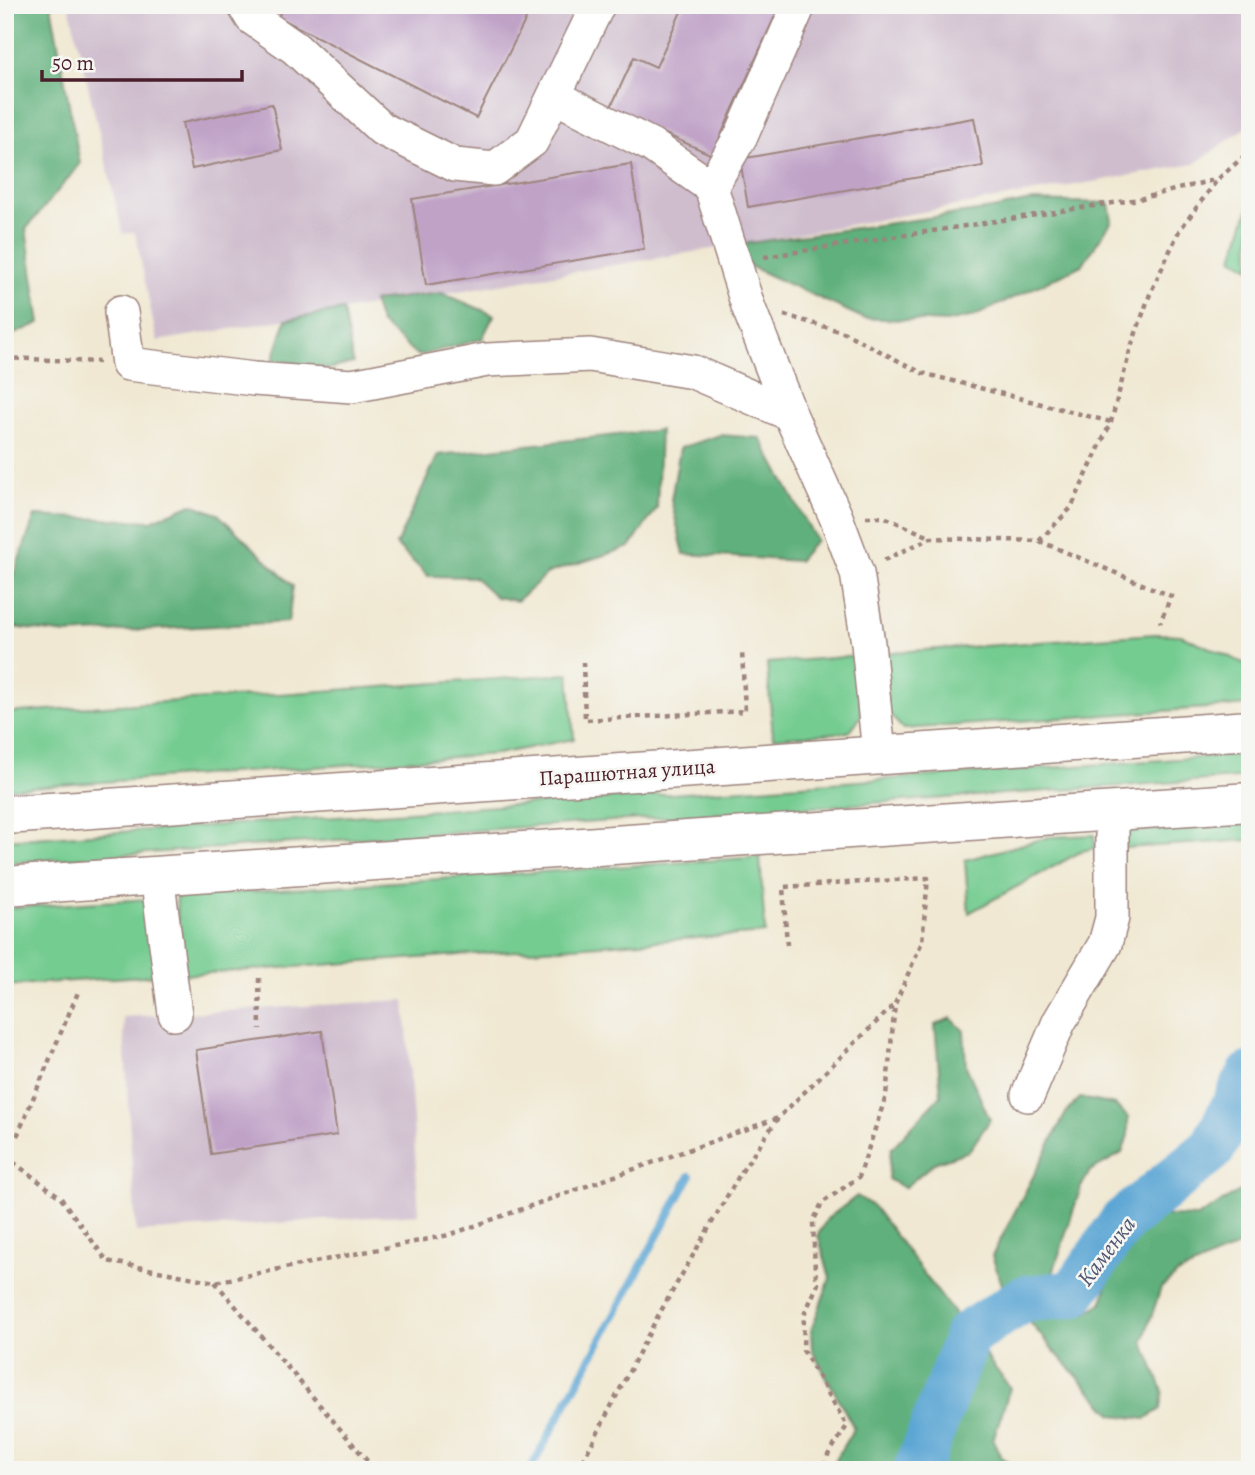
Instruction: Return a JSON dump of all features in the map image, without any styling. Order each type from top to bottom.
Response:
[{"type":"main road","name":"Парашютная улица","points":[[5,815],[1250,730]]},
{"type":"main road","points":[[5,886],[1250,802]]},
{"type":"lane","points":[[244,5],[252,18],[295,48],[382,129],[455,165],[494,169],[533,141],[597,5]]},
{"type":"lane","points":[[711,187],[742,134],[799,5]]},
{"type":"lane","points":[[554,96],[651,145],[711,187],[748,306],[857,573],[868,643],[879,754]]},
{"type":"lane","points":[[121,312],[128,364],[254,379],[352,386],[487,360],[590,355],[692,372],[790,414]]},
{"type":"lane","points":[[1028,1095],[1059,1022],[1105,944],[1112,918],[1112,812]]},
{"type":"lane","points":[[158,875],[175,1014]]},
{"type":"path","points":[[1039,541],[1071,509],[1111,422],[1131,347],[1150,294],[1180,231],[1218,179],[1250,151]]},
{"type":"path","points":[[736,261],[1139,198],[1218,179]]},
{"type":"path","points":[[748,306],[843,332],[922,373],[1111,422]]},
{"type":"path","points":[[5,358],[128,364]]},
{"type":"path","points":[[836,517],[884,517],[931,538],[1039,541],[1171,596],[1160,623]]},
{"type":"path","points":[[857,573],[931,538]]},
{"type":"path","points":[[583,662],[586,720],[745,711],[742,651]]},
{"type":"path","points":[[787,945],[783,887],[928,878],[922,942],[895,1004],[886,1096],[859,1177],[822,1203],[813,1222],[818,1283],[804,1315],[803,1350],[847,1426],[828,1455],[823,1470]]},
{"type":"path","points":[[259,978],[260,1029]]},
{"type":"path","points":[[79,990],[18,1134],[5,1154],[60,1197],[107,1261],[215,1282],[449,1235],[778,1118]]},
{"type":"path","points":[[578,1470],[658,1316],[740,1174],[778,1118],[895,1004]]},
{"type":"path","points":[[215,1282],[375,1470]]},
{"type":"shaded area","points":[[69,5],[1250,5],[1250,125],[1194,164],[729,246],[157,341],[135,232],[123,234]]},
{"type":"shaded area","points":[[405,1000],[419,1214],[136,1232],[123,1017]]},
{"type":"green space","points":[[5,5],[51,5],[80,164],[26,229],[40,323],[5,338]]},
{"type":"green space","points":[[1030,201],[1109,203],[1112,221],[1082,265],[975,316],[946,322],[863,318],[747,265],[742,244],[992,209]]},
{"type":"green space","points":[[1250,204],[1250,268],[1233,258]]},
{"type":"green space","points":[[442,293],[494,315],[482,339],[418,356],[380,323],[373,301]]},
{"type":"green space","points":[[343,310],[353,363],[329,369],[273,360],[286,320]]},
{"type":"green space","points":[[660,430],[657,508],[630,547],[548,573],[517,601],[496,597],[474,577],[428,576],[396,545],[438,455]]},
{"type":"green space","points":[[720,435],[760,438],[816,540],[798,561],[684,554],[671,500],[680,448]]},
{"type":"green space","points":[[192,504],[218,514],[293,586],[288,622],[67,634],[5,626],[5,598],[35,516],[151,521]]},
{"type":"green space","points":[[1155,634],[1181,635],[1250,666],[1250,705],[903,729],[888,713],[882,653]]},
{"type":"green space","points":[[856,656],[861,716],[849,732],[773,738],[767,663]]},
{"type":"green space","points":[[569,674],[574,739],[497,754],[5,789],[5,713]]},
{"type":"green space","points":[[1250,754],[1250,777],[5,863],[5,840]]},
{"type":"green space","points":[[1250,824],[1250,840],[1125,848],[1124,832]]},
{"type":"green space","points":[[1094,835],[1095,848],[1082,851],[969,913],[965,860],[1049,837]]},
{"type":"green space","points":[[760,857],[765,933],[182,975],[176,897]]},
{"type":"green space","points":[[148,899],[156,975],[5,986],[5,908]]},
{"type":"green space","points":[[951,1018],[964,1031],[966,1066],[990,1120],[969,1151],[934,1163],[904,1188],[888,1179],[891,1149],[941,1095],[935,1025]]},
{"type":"green space","points":[[1080,1098],[1115,1105],[1128,1117],[1128,1135],[1122,1153],[1090,1171],[1081,1187],[1052,1276],[1069,1308],[1086,1313],[1102,1303],[1119,1237],[1147,1215],[1197,1217],[1243,1189],[1250,1190],[1250,1235],[1245,1243],[1177,1274],[1161,1288],[1143,1341],[1163,1391],[1161,1409],[1145,1419],[1113,1415],[1005,1293],[992,1256],[1067,1111]]},
{"type":"green space","points":[[857,1196],[873,1206],[1010,1388],[993,1440],[1001,1457],[1018,1470],[829,1470],[854,1428],[812,1350],[811,1331],[830,1278],[818,1235],[827,1219]]},
{"type":"building","points":[[284,5],[533,5],[476,118],[278,17]]},
{"type":"building","points":[[684,5],[780,5],[712,155],[610,109],[634,57],[656,67]]},
{"type":"building","points":[[272,104],[282,150],[192,169],[182,123]]},
{"type":"building","points":[[974,118],[983,166],[748,207],[740,159]]},
{"type":"building","points":[[631,164],[644,249],[426,285],[412,199]]},
{"type":"building","points":[[322,1031],[337,1135],[211,1154],[196,1050]]},
{"type":"waterway","name":"Каменка","points":[[917,1470],[968,1334],[1024,1299],[1073,1294],[1123,1221],[1212,1149],[1250,1075]]},
{"type":"waterway","points":[[530,1470],[690,1176]]}]
